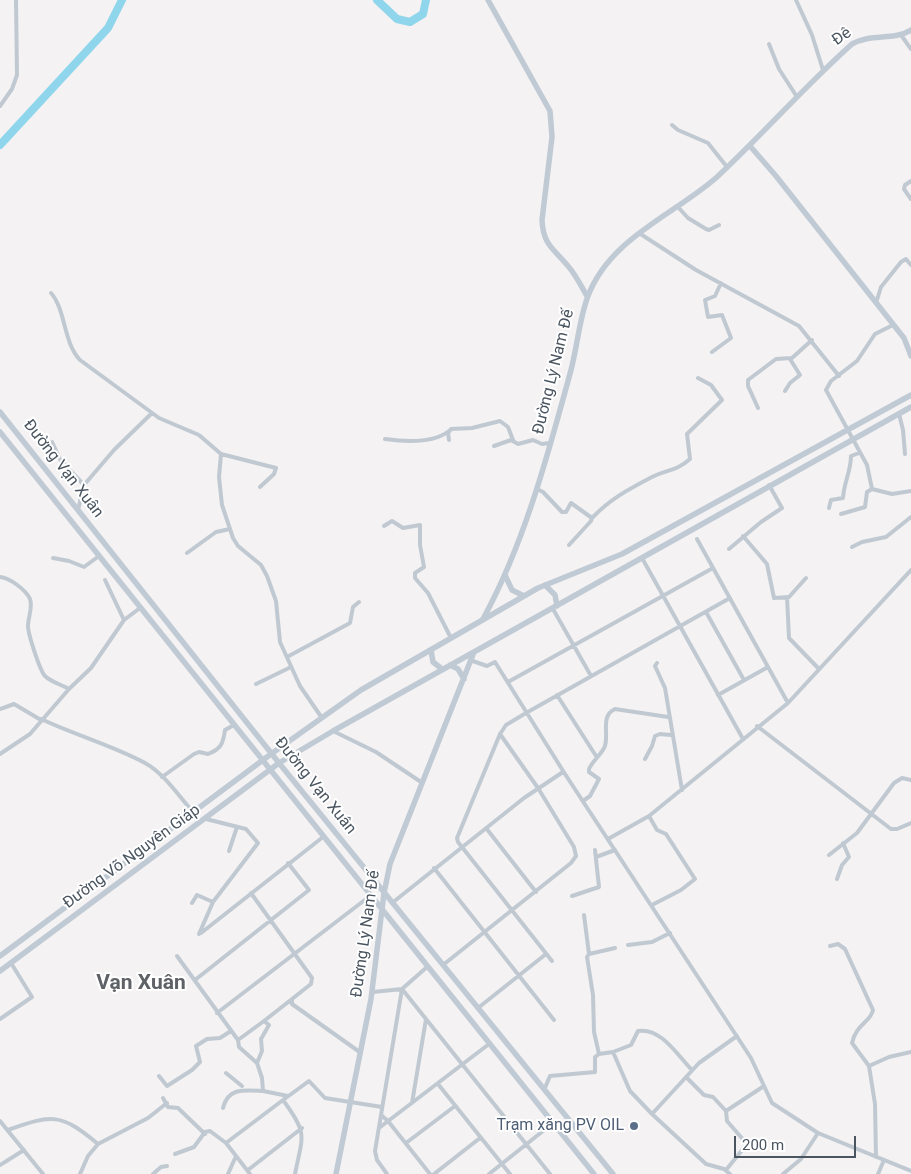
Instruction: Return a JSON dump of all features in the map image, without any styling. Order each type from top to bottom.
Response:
[{"type":"main road","name":"Đường Lý Nam Đế","points":[[483,620],[505,575],[537,489],[573,361],[587,296],[569,267],[546,243],[542,234],[552,137],[550,112],[488,0]]},
{"type":"main road","name":"Đê","points":[[587,296],[607,264],[639,233],[708,184],[750,146],[823,70],[852,44],[860,39],[873,36],[901,35],[911,30]]},
{"type":"main road","points":[[750,146],[776,176],[904,338],[911,356]]},
{"type":"main road","name":"Đường Võ Nguyên Giáp","points":[[0,956],[194,814],[271,754],[361,690],[544,585],[622,554],[911,395]]},
{"type":"main road","name":"Đường Võ Nguyên Giáp","points":[[0,971],[279,764],[333,731],[911,407]]},
{"type":"main road","name":"Đường Vạn Xuân","points":[[0,412],[279,764],[613,1174]]},
{"type":"main road","name":"Đường Vạn Xuân","points":[[0,432],[382,912],[594,1174]]},
{"type":"main road","points":[[69,518],[78,510]]},
{"type":"main road","points":[[686,520],[691,530]]},
{"type":"main road","points":[[505,575],[512,590],[524,596]]},
{"type":"main road","points":[[544,585],[555,595],[555,608]]},
{"type":"main road","points":[[431,650],[433,662],[442,670]]},
{"type":"main road","name":"Đường Lý Nam Đế","points":[[336,1174],[373,992],[384,893],[390,864],[474,652]]},
{"type":"main road","points":[[450,665],[458,669],[464,679]]},
{"type":"main road","points":[[187,818],[194,827]]},
{"type":"street","points":[[0,106],[12,89],[17,75],[16,0]]},
{"type":"street","points":[[796,0],[812,35],[823,70]]},
{"type":"street","points":[[901,35],[911,49]]},
{"type":"street","points":[[770,44],[779,69],[797,97]]},
{"type":"street","points":[[672,125],[678,130],[708,143],[727,167]]},
{"type":"street","points":[[911,181],[905,185],[904,189],[911,199]]},
{"type":"street","points":[[677,206],[688,218],[706,229],[709,230],[719,225]]},
{"type":"street","points":[[639,233],[677,259],[796,324],[812,340],[839,376]]},
{"type":"street","points":[[876,303],[881,286],[901,262],[906,259],[911,264]]},
{"type":"street","points":[[712,352],[732,338],[722,315],[708,317],[706,313],[705,300],[715,296],[721,283]]},
{"type":"street","points":[[51,293],[57,302],[76,356],[152,413],[199,435],[221,454],[276,468],[274,474],[260,487]]},
{"type":"street","points":[[872,489],[867,465],[826,390],[830,381],[857,361],[875,334],[893,325]]},
{"type":"street","points":[[758,408],[748,386],[748,380],[776,359],[790,359],[812,340]]},
{"type":"street","points":[[786,391],[790,383],[800,375],[790,359]]},
{"type":"street","points":[[569,545],[592,518],[617,495],[658,475],[675,471],[691,458],[687,434],[722,400],[711,385],[698,378]]},
{"type":"street","points":[[78,510],[84,485],[101,468],[114,450],[152,413]]},
{"type":"street","points":[[899,414],[903,430],[905,454]]},
{"type":"street","points":[[385,439],[404,442],[434,438],[449,431],[500,421],[508,427],[513,440],[518,444],[532,440],[542,444],[550,443]]},
{"type":"street","points":[[449,431],[449,440]]},
{"type":"street","points":[[494,446],[513,440]]},
{"type":"street","points":[[52,442],[61,461],[84,485]]},
{"type":"street","points":[[829,508],[831,500],[843,498],[844,482],[851,469],[852,456],[859,453]]},
{"type":"street","points":[[221,454],[219,477],[222,505],[230,529],[238,546],[261,565],[267,576],[276,601],[278,637],[300,686],[322,718]]},
{"type":"street","points":[[729,550],[743,536],[782,508],[769,485]]},
{"type":"street","points":[[537,489],[544,492],[562,512],[566,512],[571,503],[592,518]]},
{"type":"street","points":[[841,514],[865,507],[867,492],[872,489],[892,494],[911,491]]},
{"type":"street","points":[[852,547],[862,542],[886,537],[911,518]]},
{"type":"street","points":[[384,526],[392,521],[402,527],[420,524],[420,545],[425,563],[424,567],[415,573],[415,578],[428,592],[452,638]]},
{"type":"street","points":[[187,553],[216,532],[230,529]]},
{"type":"street","points":[[743,536],[767,564],[774,598],[788,597],[806,578]]},
{"type":"street","points":[[697,539],[788,702]]},
{"type":"street","points":[[54,558],[69,560],[84,567],[99,556]]},
{"type":"street","points":[[642,558],[743,739]]},
{"type":"street","points":[[508,682],[713,568]]},
{"type":"street","points":[[608,839],[649,816],[788,702],[911,570]]},
{"type":"street","points":[[0,578],[8,579],[28,595],[31,602],[29,636],[40,666],[46,677],[69,689]]},
{"type":"street","points":[[105,580],[124,620]]},
{"type":"street","points":[[788,597],[790,638],[820,669]]},
{"type":"street","points":[[552,961],[461,846],[457,838],[500,734],[506,725],[526,713],[730,598]]},
{"type":"street","points":[[287,657],[350,623],[353,607],[359,602]]},
{"type":"street","points":[[0,754],[26,738],[69,689],[94,665],[124,620],[140,608]]},
{"type":"street","points":[[555,608],[591,676]]},
{"type":"street","points":[[706,612],[744,680]]},
{"type":"street","points":[[470,660],[486,666],[495,662],[563,772],[652,904],[751,1058],[772,1103],[818,1133],[911,1171]]},
{"type":"street","points":[[657,663],[655,666],[665,688],[668,717],[682,790]]},
{"type":"street","points":[[256,684],[291,667]]},
{"type":"street","points":[[718,694],[768,667]]},
{"type":"street","points":[[557,695],[596,756]]},
{"type":"street","points":[[0,709],[14,704],[41,720],[145,763],[162,778],[194,814]]},
{"type":"street","points":[[583,801],[590,796],[599,779],[589,770],[596,756],[606,744],[606,723],[610,711],[615,709],[668,717]]},
{"type":"street","points":[[162,778],[194,754],[199,752],[208,754],[220,748],[223,743],[225,730],[234,725]]},
{"type":"street","points":[[757,726],[894,829],[911,823]]},
{"type":"street","points":[[333,731],[376,752],[421,782]]},
{"type":"street","points":[[442,965],[536,892],[571,863],[576,856],[574,847],[538,788],[500,734]]},
{"type":"street","points":[[645,759],[655,736],[660,734],[671,735]]},
{"type":"street","points":[[392,903],[461,846],[538,788],[563,772]]},
{"type":"street","points":[[829,855],[857,833],[894,783],[902,778],[911,780]]},
{"type":"street","points":[[649,816],[655,827],[666,834],[695,879],[681,890],[652,904]]},
{"type":"street","points":[[206,819],[246,829],[258,843],[213,902],[199,934],[323,837]]},
{"type":"street","points":[[229,851],[237,827]]},
{"type":"street","points":[[486,828],[536,892]]},
{"type":"street","points":[[837,879],[842,865],[850,857],[843,843]]},
{"type":"street","points":[[572,896],[599,887],[595,850]]},
{"type":"street","points":[[596,857],[615,850]]},
{"type":"street","points":[[195,980],[309,890],[288,863]]},
{"type":"street","points":[[434,868],[554,1020]]},
{"type":"street","points":[[238,1040],[292,1000],[312,980],[272,920],[251,893]]},
{"type":"street","points":[[192,903],[197,895],[213,902]]},
{"type":"street","points":[[217,1013],[370,896]]},
{"type":"street","points":[[584,914],[590,954],[587,959],[592,995],[593,1022],[599,1054]]},
{"type":"street","points":[[628,945],[652,942],[670,933]]},
{"type":"street","points":[[830,946],[838,944],[845,949],[872,1010],[869,1018],[857,1028],[852,1043],[868,1066],[875,1104],[876,1157]]},
{"type":"street","points":[[590,954],[615,948]]},
{"type":"street","points":[[478,1008],[546,954]]},
{"type":"street","points":[[177,956],[238,1040],[239,1048],[257,1063],[262,1078],[262,1091]]},
{"type":"street","points":[[0,1019],[32,997],[11,963]]},
{"type":"street","points":[[373,992],[402,989],[427,967]]},
{"type":"street","points":[[402,989],[550,1174]]},
{"type":"street","points":[[387,1174],[376,1160],[375,1151],[402,989]]},
{"type":"street","points":[[292,1000],[292,1004],[311,1019],[361,1053]]},
{"type":"street","points":[[412,1103],[426,1019]]},
{"type":"street","points":[[257,1063],[262,1051],[261,1039],[269,1028],[264,1020]]},
{"type":"street","points":[[159,1076],[167,1086],[182,1078],[200,1062],[196,1046],[207,1039],[220,1038],[231,1031]]},
{"type":"street","points":[[544,1090],[550,1076],[595,1072],[595,1057],[599,1054],[612,1052],[631,1045],[638,1031],[649,1031],[665,1041],[692,1070]]},
{"type":"street","points":[[652,1114],[692,1070],[713,1052],[737,1036]]},
{"type":"street","points":[[379,1128],[489,1044]]},
{"type":"street","points":[[612,1052],[630,1091],[652,1114],[706,1164],[726,1170],[730,1174]]},
{"type":"street","points":[[868,1066],[889,1057],[911,1052]]},
{"type":"street","points":[[226,1073],[244,1088],[288,1096]]},
{"type":"street","points":[[686,1077],[704,1095],[713,1097],[726,1112],[727,1121],[747,1146],[726,1170]]},
{"type":"street","points":[[226,1143],[309,1081],[322,1097],[382,1107]]},
{"type":"street","points":[[438,1084],[510,1174]]},
{"type":"street","points":[[726,1112],[764,1086]]},
{"type":"street","points":[[223,1108],[226,1098],[244,1088]]},
{"type":"street","points":[[164,1098],[170,1108],[178,1108],[205,1134]]},
{"type":"street","points":[[283,1100],[302,1128],[303,1138],[295,1174]]},
{"type":"street","points":[[80,1174],[88,1156],[98,1144],[148,1118],[167,1104]]},
{"type":"street","points":[[406,1143],[455,1106]]},
{"type":"street","points":[[381,1115],[432,1174],[480,1138]]},
{"type":"street","points":[[8,1130],[41,1119],[63,1120],[72,1123],[98,1144]]},
{"type":"street","points":[[0,1121],[42,1174]]},
{"type":"street","points":[[489,1174],[553,1123]]},
{"type":"street","points":[[175,1154],[196,1145],[208,1131],[213,1132],[226,1143],[249,1172],[302,1128]]},
{"type":"street","points":[[783,1174],[801,1159],[818,1133]]},
{"type":"street","points":[[0,1165],[24,1150]]},
{"type":"street","points":[[228,1174],[236,1156]]},
{"type":"street","points":[[878,1174],[884,1160]]},
{"type":"street","points":[[153,1174],[161,1167],[167,1166]]},
{"type":"waterway","points":[[0,145],[108,28],[122,0]]},
{"type":"waterway","points":[[377,0],[397,19],[410,22],[423,14],[426,0]]},
{"type":"place","name":"Trạm xăng PV OIL","points":[[634,1126]]},
{"type":"district","name":"Vạn Xuân","points":[[141,984]]}]
